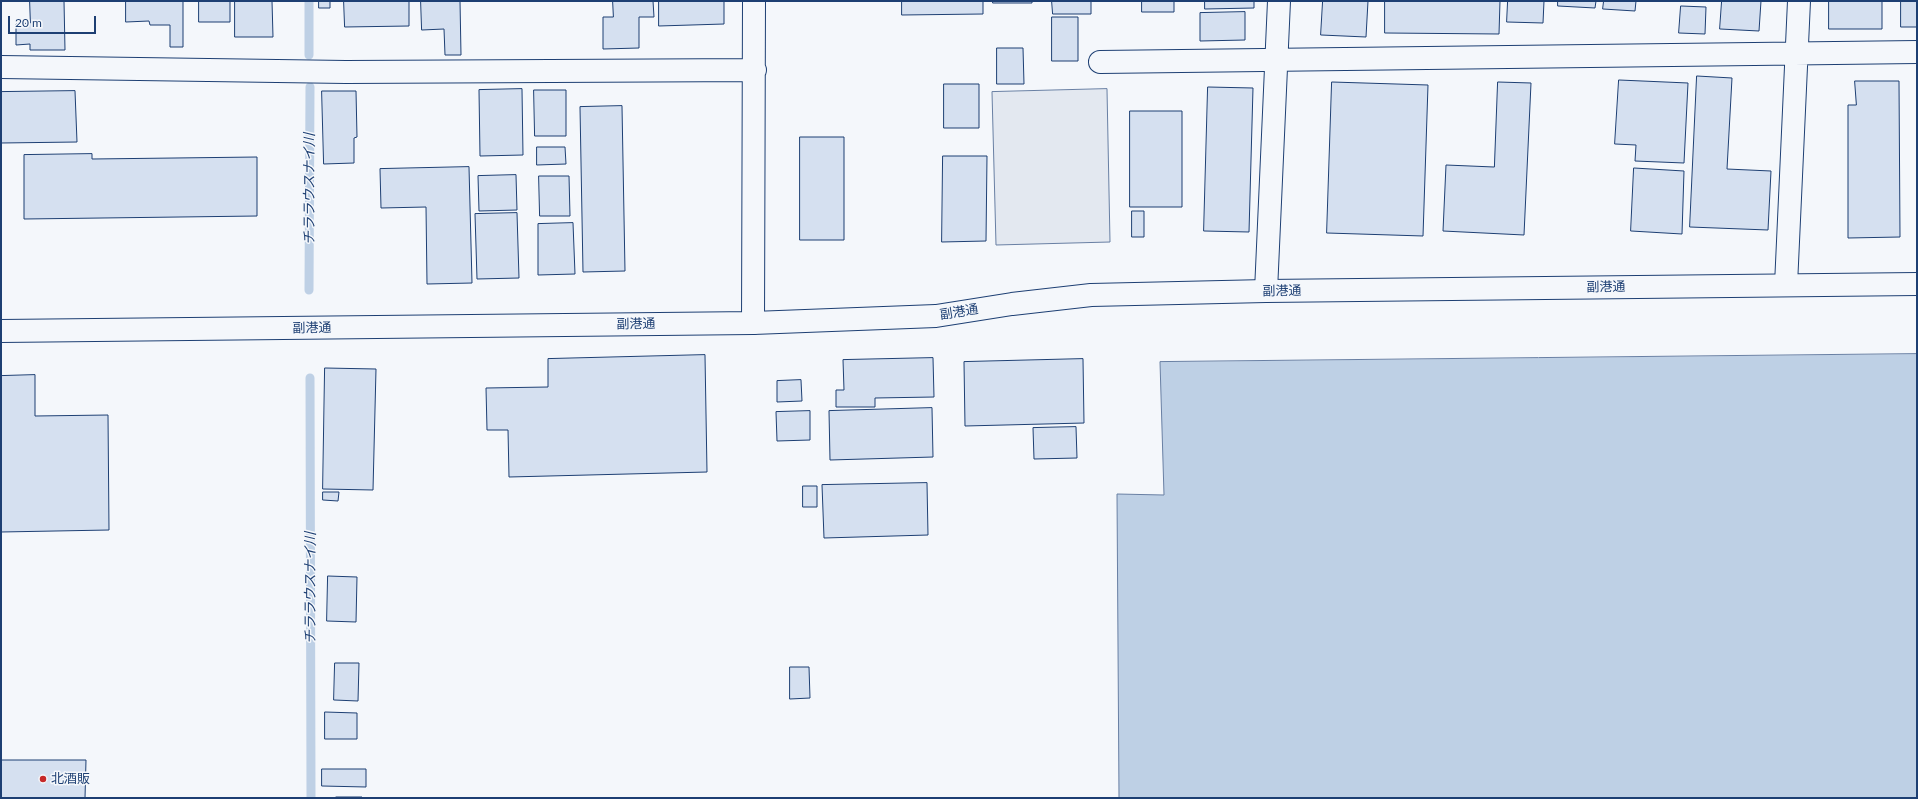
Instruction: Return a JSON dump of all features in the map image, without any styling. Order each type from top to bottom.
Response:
[{"type":"street","points":[[753,323],[755,70],[754,1]]},
{"type":"street","points":[[1266,291],[1279,1]]},
{"type":"street","points":[[1786,285],[1799,1]]},
{"type":"street","points":[[1100,62],[1917,52]]},
{"type":"street","points":[[1,62],[346,72],[755,70]]},
{"type":"street","name":"副港通","points":[[1,332],[753,323],[936,316],[1012,304],[1091,295],[1266,291],[1917,284]]},
{"type":"shaded area","points":[[1107,89],[1110,242],[996,245],[992,92]]},
{"type":"water","points":[[1917,354],[1917,798],[1119,798],[1117,494],[1164,495],[1160,362]]},
{"type":"building","points":[[30,1],[64,1],[65,50],[30,50],[30,44],[16,45],[16,24],[30,23]]},
{"type":"building","points":[[126,1],[183,1],[183,47],[170,47],[170,25],[150,25],[149,21],[126,22]]},
{"type":"building","points":[[199,1],[230,1],[230,22],[199,22]]},
{"type":"building","points":[[235,1],[272,1],[273,37],[235,37]]},
{"type":"building","points":[[319,1],[330,1],[330,8],[319,8]]},
{"type":"building","points":[[344,1],[409,1],[409,26],[345,27]]},
{"type":"building","points":[[421,1],[460,1],[461,55],[445,55],[444,29],[422,30]]},
{"type":"building","points":[[613,1],[653,1],[654,17],[639,17],[639,48],[603,49],[603,17],[613,17]]},
{"type":"building","points":[[659,1],[724,1],[724,24],[659,26]]},
{"type":"building","points":[[902,1],[983,1],[983,14],[902,15]]},
{"type":"building","points":[[993,1],[1032,1],[1032,3],[993,3]]},
{"type":"building","points":[[1052,1],[1091,1],[1091,14],[1053,14]]},
{"type":"building","points":[[1142,1],[1174,1],[1174,12],[1142,12]]},
{"type":"building","points":[[1205,1],[1254,1],[1254,8],[1205,9]]},
{"type":"building","points":[[1323,1],[1368,1],[1366,37],[1321,35]]},
{"type":"building","points":[[1385,1],[1500,1],[1499,34],[1385,33]]},
{"type":"building","points":[[1508,1],[1544,1],[1543,23],[1507,22]]},
{"type":"building","points":[[1558,1],[1596,1],[1595,8],[1558,6]]},
{"type":"building","points":[[1604,1],[1636,1],[1635,11],[1603,9]]},
{"type":"building","points":[[1722,1],[1761,1],[1759,31],[1720,29]]},
{"type":"building","points":[[1829,1],[1882,1],[1882,29],[1829,29]]},
{"type":"building","points":[[1901,1],[1917,1],[1917,27],[1901,27]]},
{"type":"building","points":[[1681,6],[1706,7],[1705,34],[1679,33]]},
{"type":"building","points":[[1245,12],[1245,40],[1200,41],[1200,13]]},
{"type":"building","points":[[1052,17],[1078,17],[1078,61],[1052,61]]},
{"type":"building","points":[[997,48],[1023,48],[1024,84],[997,84]]},
{"type":"building","points":[[1697,76],[1732,78],[1727,169],[1771,171],[1768,230],[1690,227]]},
{"type":"building","points":[[1619,80],[1688,83],[1684,163],[1635,161],[1636,145],[1615,144]]},
{"type":"building","points":[[1855,81],[1899,81],[1900,237],[1848,238],[1848,105],[1856,105]]},
{"type":"building","points":[[1332,82],[1428,85],[1423,236],[1327,233]]},
{"type":"building","points":[[1498,82],[1531,83],[1524,235],[1443,231],[1446,165],[1494,167]]},
{"type":"building","points":[[944,84],[979,84],[979,128],[944,128]]},
{"type":"building","points":[[1208,87],[1253,88],[1249,232],[1204,231]]},
{"type":"building","points":[[522,89],[523,155],[480,156],[479,90]]},
{"type":"building","points":[[534,90],[566,90],[566,136],[535,136]]},
{"type":"building","points":[[75,91],[77,142],[1,143],[1,92]]},
{"type":"building","points":[[322,91],[356,91],[357,137],[354,138],[354,163],[324,164]]},
{"type":"building","points":[[622,106],[625,271],[583,272],[580,107]]},
{"type":"building","points":[[1130,111],[1182,111],[1182,207],[1130,207]]},
{"type":"building","points":[[800,137],[844,137],[844,240],[800,240]]},
{"type":"building","points":[[537,147],[565,147],[566,164],[537,165]]},
{"type":"building","points":[[92,154],[92,159],[257,157],[257,216],[24,219],[24,155]]},
{"type":"building","points":[[943,156],[987,156],[986,241],[942,242]]},
{"type":"building","points":[[469,167],[472,283],[427,284],[426,207],[381,208],[380,169]]},
{"type":"building","points":[[1634,168],[1684,171],[1682,234],[1631,231]]},
{"type":"building","points":[[516,175],[517,210],[479,211],[478,176]]},
{"type":"building","points":[[539,176],[569,176],[570,216],[540,216]]},
{"type":"building","points":[[1132,211],[1144,211],[1144,237],[1132,237]]},
{"type":"building","points":[[517,213],[519,278],[477,279],[475,214]]},
{"type":"building","points":[[573,223],[575,274],[538,275],[538,224]]},
{"type":"building","points":[[705,355],[707,472],[509,477],[508,430],[487,430],[486,388],[548,387],[548,359]]},
{"type":"building","points":[[933,358],[934,397],[875,398],[875,407],[836,407],[836,390],[844,390],[843,360]]},
{"type":"building","points":[[1083,359],[1084,423],[965,426],[964,362]]},
{"type":"building","points":[[325,368],[376,369],[373,490],[323,489]]},
{"type":"building","points":[[35,375],[35,416],[108,415],[109,530],[1,532],[1,376]]},
{"type":"building","points":[[801,380],[802,401],[777,402],[777,381]]},
{"type":"building","points":[[932,408],[933,457],[830,460],[829,411]]},
{"type":"building","points":[[810,411],[810,440],[777,441],[776,412]]},
{"type":"building","points":[[1076,427],[1077,458],[1034,459],[1033,428]]},
{"type":"building","points":[[927,483],[928,535],[824,538],[822,485]]},
{"type":"building","points":[[803,486],[817,486],[817,507],[803,507]]},
{"type":"building","points":[[323,492],[339,492],[338,501],[323,500]]},
{"type":"building","points":[[328,576],[357,577],[356,622],[327,621]]},
{"type":"building","points":[[335,663],[359,663],[358,701],[334,700]]},
{"type":"building","points":[[790,667],[809,667],[810,698],[790,699]]},
{"type":"building","points":[[325,712],[357,713],[357,739],[325,739]]},
{"type":"building","name":"北酒販","points":[[1,760],[86,760],[85,798],[1,798]]},
{"type":"building","points":[[322,769],[366,769],[366,787],[322,786]]},
{"type":"building","points":[[362,797],[362,798],[336,798]]},
{"type":"waterway","name":"チララウスナイ川","points":[[309,1],[309,55]]},
{"type":"waterway","name":"チララウスナイ川","points":[[309,290],[310,87]]},
{"type":"waterway","name":"チララウスナイ川","points":[[310,378],[311,798]]},
{"type":"place","name":"北酒販","points":[[43,779]]}]
